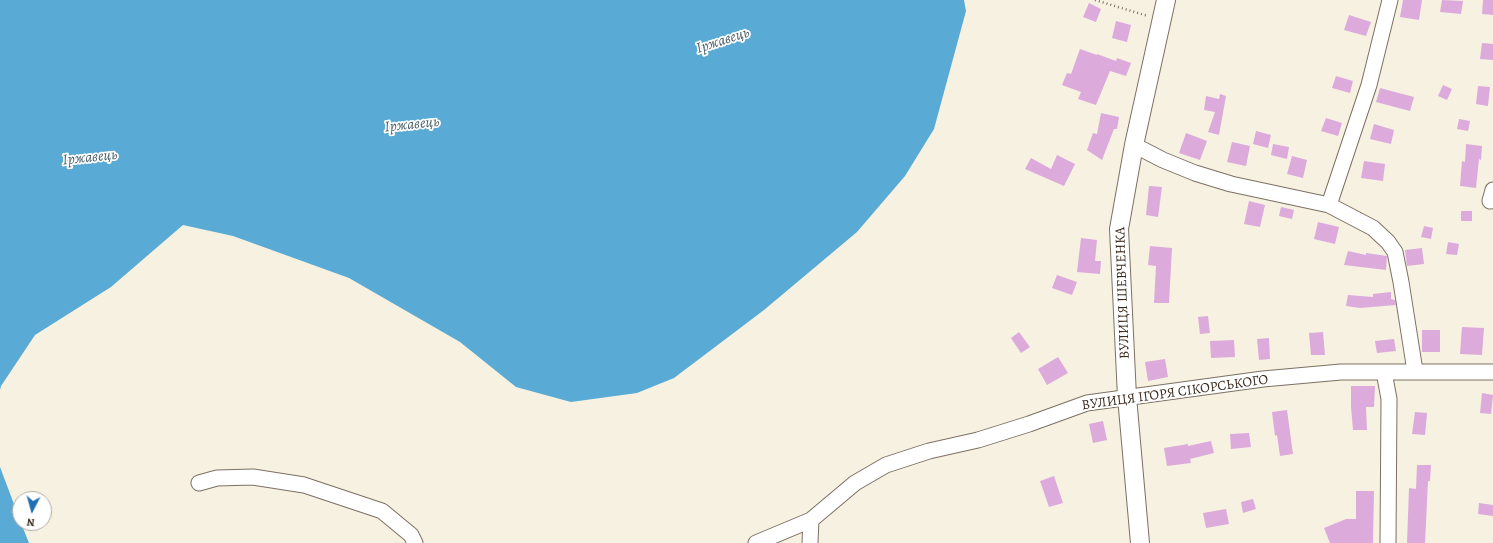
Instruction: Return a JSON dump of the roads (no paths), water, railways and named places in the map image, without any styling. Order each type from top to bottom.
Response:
[{"type":"street","name":"ВУЛИЦЯ ШЕВЧЕНКА","points":[[1140,543],[1127,397],[1119,229],[1134,145],[1166,0]]},
{"type":"street","points":[[1329,205],[1369,85],[1390,0]]},
{"type":"street","points":[[1134,145],[1195,174],[1231,184],[1329,205],[1373,228],[1388,242],[1395,252],[1415,371]]},
{"type":"street","name":"ВУЛИЦЯ ІГОРЯ СІКОРСЬКОГО","points":[[756,543],[811,520],[855,483],[886,465],[930,451],[978,440],[1029,424],[1087,403],[1263,379],[1341,372],[1493,372]]},
{"type":"street","points":[[1384,372],[1389,400],[1388,543]]},
{"type":"street","points":[[199,483],[217,478],[253,477],[304,485],[382,510],[411,535],[414,543]]},
{"type":"street","points":[[810,543],[811,520]]},
{"type":"water","name":"Іржавець","points":[[0,0],[964,0],[966,11],[934,129],[905,176],[857,232],[764,310],[674,378],[637,393],[571,402],[516,387],[460,342],[349,278],[233,236],[183,225],[111,287],[35,335],[1,386],[0,390]]},
{"type":"water","points":[[0,467],[12,499],[12,531],[24,531],[29,543],[0,543]]}]
